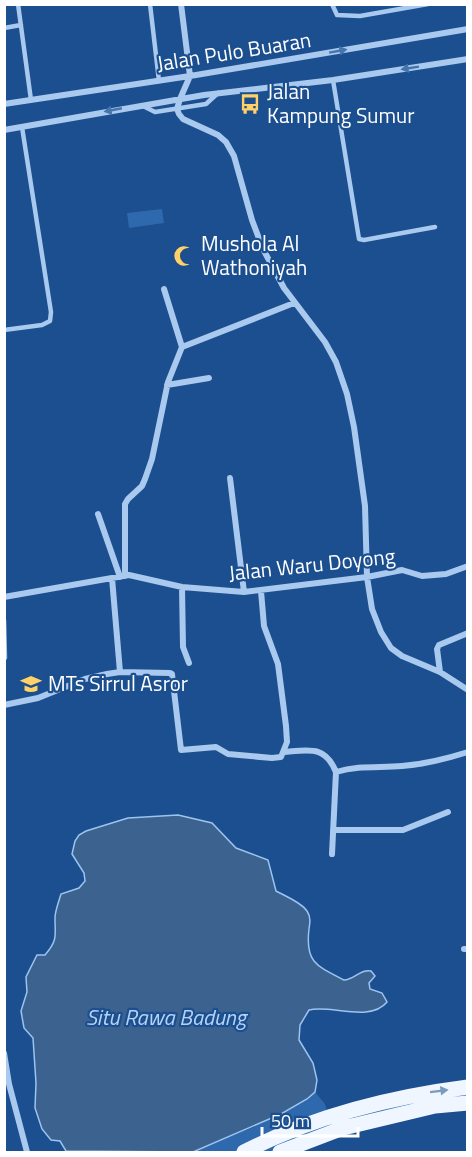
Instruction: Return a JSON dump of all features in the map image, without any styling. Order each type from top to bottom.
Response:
[{"type":"main road","points":[[244,1152],[335,1113],[423,1093],[468,1088]]},
{"type":"main road","points":[[280,1152],[344,1128],[435,1106],[468,1103]]},
{"type":"street","points":[[181,4],[190,76],[177,109],[183,119],[218,135],[226,142],[234,156],[252,220],[263,249],[284,288],[315,328],[336,362],[350,405],[365,506],[367,577],[372,609],[381,632],[391,648],[410,660],[440,672],[468,690]]},
{"type":"street","name":"Jalan Pulo Buaran","points":[[4,104],[190,76],[468,29]]},
{"type":"street","name":"Jalan Pulo Buaran","points":[[4,130],[218,93],[333,81],[468,59]]},
{"type":"street","points":[[122,576],[125,504],[128,498],[142,486],[152,459],[167,385],[182,347],[164,289]]},
{"type":"street","points":[[182,347],[294,303]]},
{"type":"street","points":[[167,385],[209,378]]},
{"type":"street","points":[[230,478],[244,592]]},
{"type":"street","points":[[98,514],[122,576]]},
{"type":"street","name":"Jalan Waru Doyong","points":[[4,597],[122,576],[182,587],[244,592],[367,577],[402,570],[422,576],[446,574],[468,566]]},
{"type":"street","points":[[112,578],[120,672]]},
{"type":"street","points":[[182,587],[183,646],[189,663]]},
{"type":"street","points":[[4,705],[38,698],[85,679],[120,672],[172,674],[181,750],[216,747],[228,754],[281,757],[287,742],[286,726],[278,664],[264,626],[261,591]]},
{"type":"street","points":[[440,672],[437,650],[439,645],[468,633]]},
{"type":"street","points":[[284,752],[315,750],[331,759],[336,771],[332,854]]},
{"type":"street","points":[[336,771],[440,761],[468,752]]},
{"type":"street","points":[[333,830],[403,830],[448,812]]},
{"type":"street","points":[[4,1053],[27,1152]]},
{"type":"street","points":[[4,1108],[15,1106]]},
{"type":"lane","points":[[18,4],[31,100]]},
{"type":"lane","points":[[150,4],[159,81]]},
{"type":"lane","points":[[332,4],[337,15],[360,16],[428,4]]},
{"type":"lane","points":[[4,28],[21,25]]},
{"type":"lane","points":[[333,81],[359,238],[364,240],[435,227]]},
{"type":"lane","points":[[140,105],[155,112],[177,109],[206,104],[218,93]]},
{"type":"lane","points":[[4,330],[42,325],[50,321],[51,312],[22,127]]},
{"type":"lane","points":[[4,620],[5,658]]},
{"type":"shaded area","points":[[162,209],[164,223],[129,228],[127,213]]},
{"type":"shaded area","points":[[467,1087],[467,1103],[435,1106],[288,1152],[193,1152],[274,1118],[290,1110],[315,1092],[325,1104],[328,1116]]},
{"type":"water","name":"Situ Rawa Badung","points":[[178,815],[212,823],[236,848],[268,860],[276,891],[297,902],[308,913],[310,920],[309,949],[314,962],[344,980],[371,971],[375,976],[369,983],[370,989],[382,993],[387,1002],[371,1011],[309,1010],[300,1025],[299,1040],[313,1063],[317,1080],[315,1092],[281,1114],[193,1152],[66,1151],[60,1141],[51,1140],[42,1129],[35,1108],[33,1038],[24,1028],[21,1011],[27,992],[26,977],[37,955],[45,955],[54,941],[55,915],[61,894],[79,888],[85,881],[84,873],[72,854],[79,835],[128,818]]},
{"type":"place","name":"Jalan Kampung Sumur","points":[[250,104]]},
{"type":"place","name":"Mushola Al Wathoniyah","points":[[184,256]]},
{"type":"place","name":"MTs Sirrul Asror","points":[[31,684]]}]
